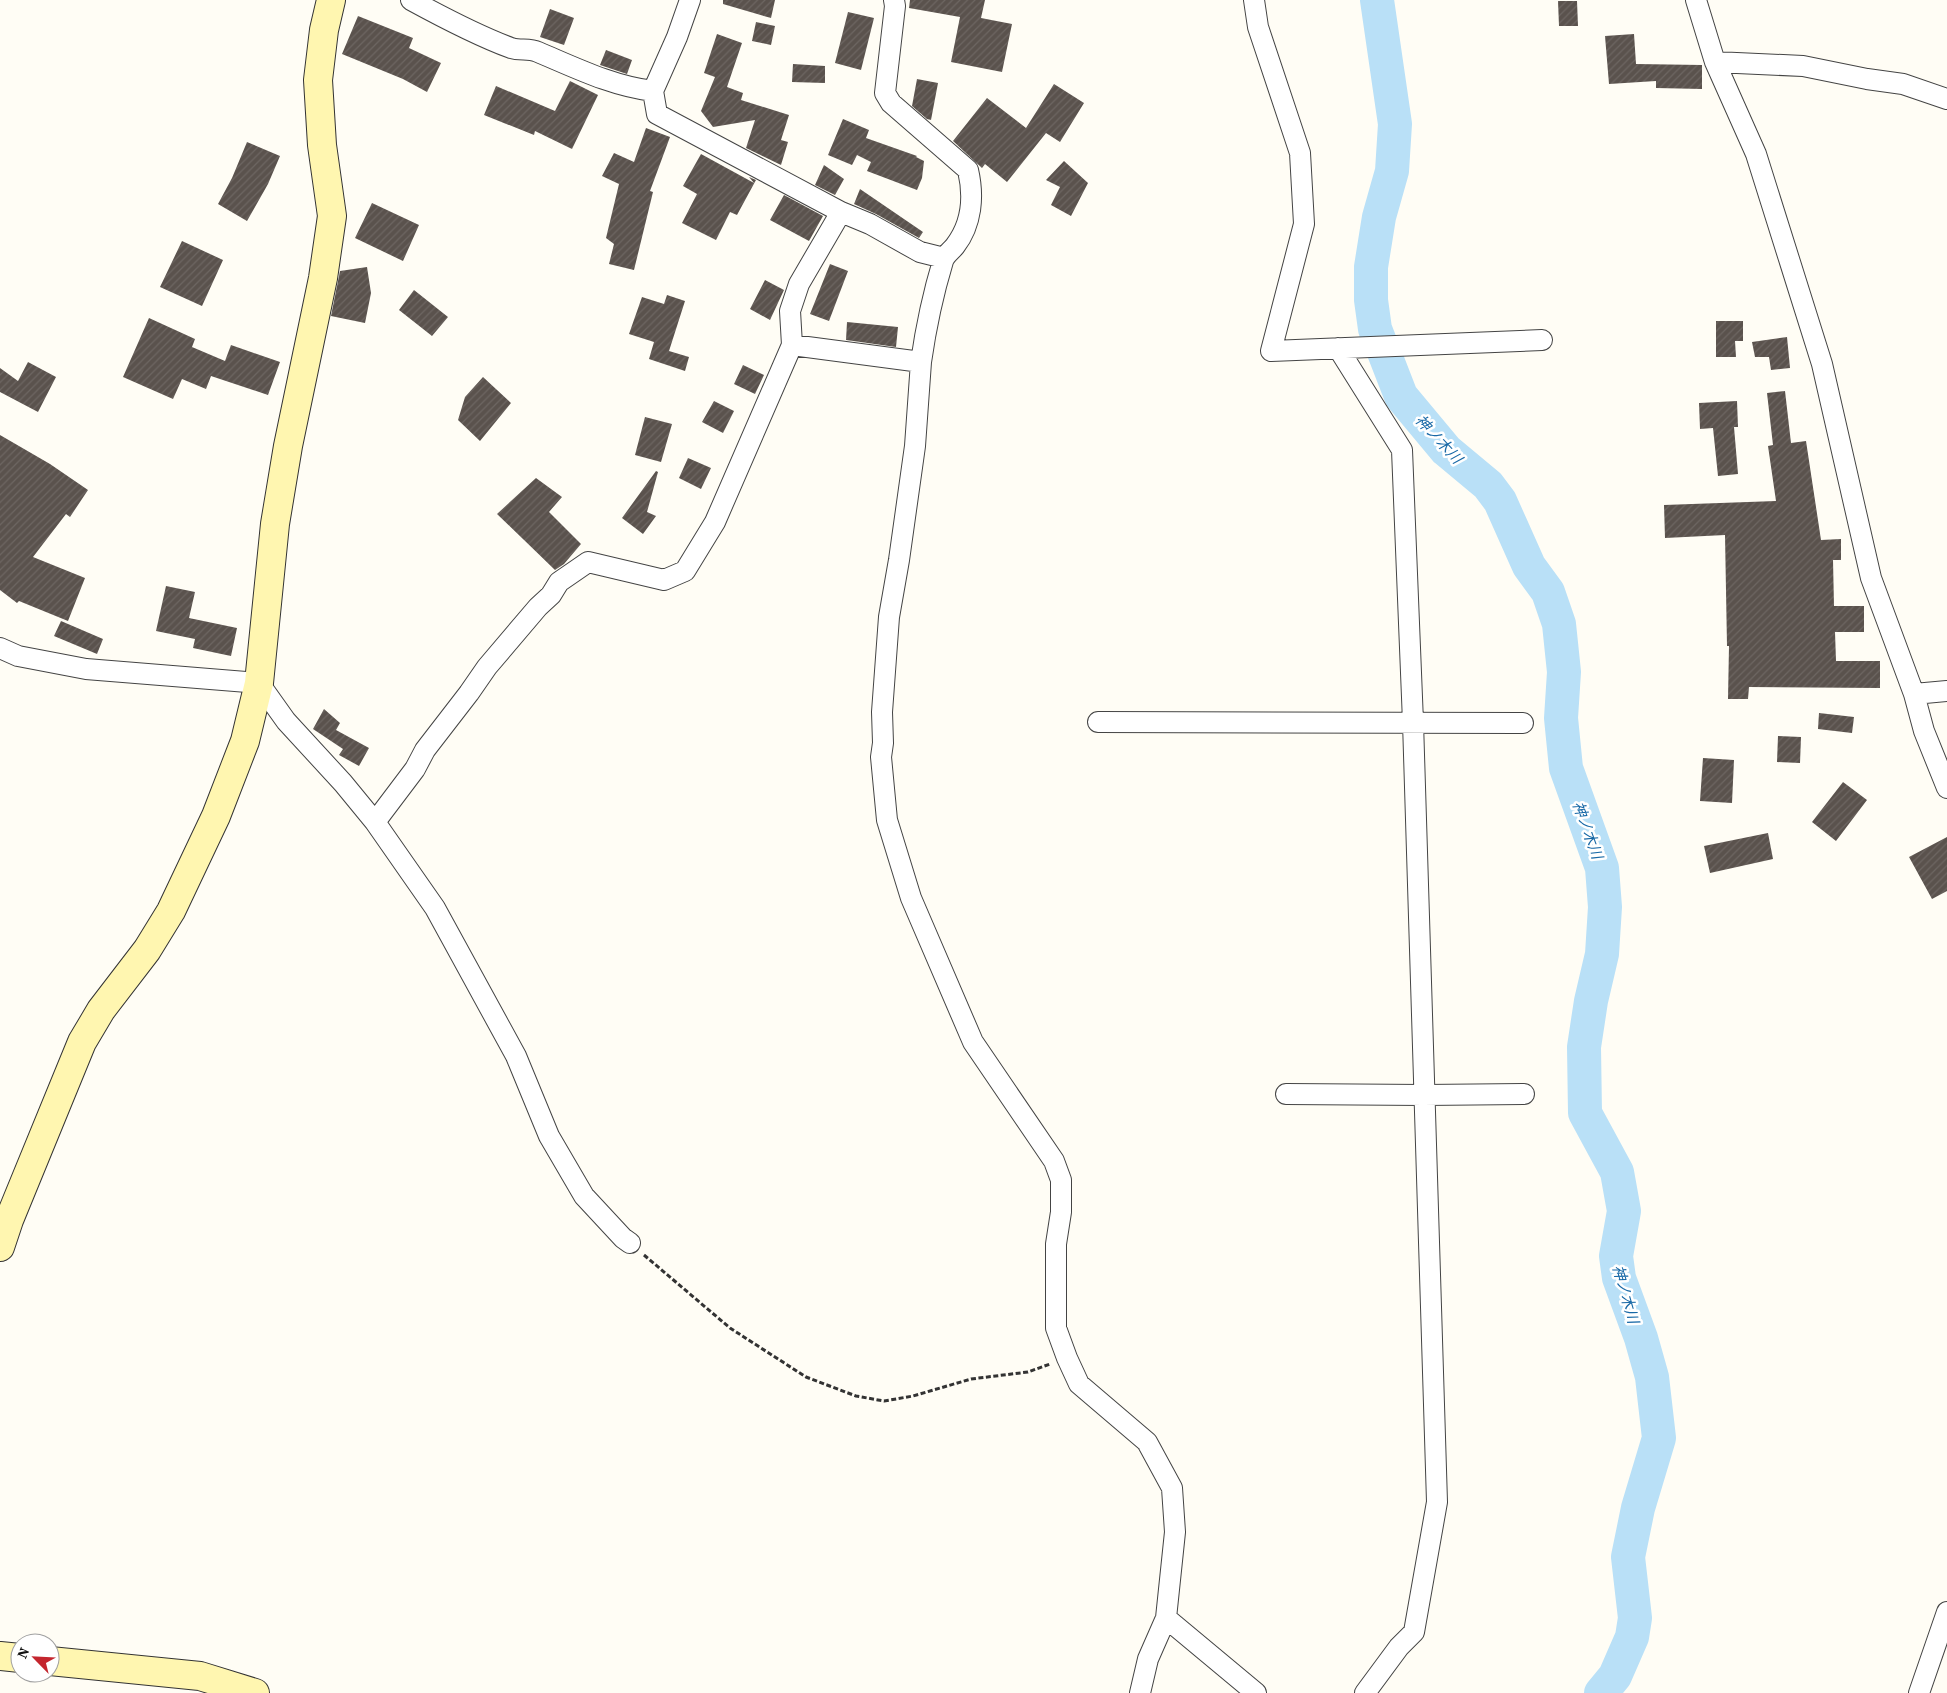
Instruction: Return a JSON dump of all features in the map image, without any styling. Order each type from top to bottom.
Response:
[{"type":"street","points":[[0,1248],[9,1220],[82,1042],[101,1010],[147,950],[172,910],[216,816],[245,741],[259,683],[274,524],[288,446],[323,278],[332,216],[322,145],[318,80],[324,30],[331,0]]},
{"type":"street","points":[[411,0],[464,28],[514,49],[535,50],[586,73],[632,89],[653,91]]},
{"type":"street","points":[[690,0],[677,37],[653,91],[656,114],[841,212],[870,224],[920,252],[944,258]]},
{"type":"street","points":[[894,0],[895,6],[885,93],[891,103],[968,170],[972,185],[972,206],[963,233],[944,258],[929,312],[921,362],[915,446],[889,617],[882,712],[883,743],[880,757],[888,820],[910,898],[973,1042],[1054,1161],[1061,1180],[1061,1212],[1056,1244],[1056,1328],[1067,1358],[1079,1384],[1147,1442],[1172,1488],[1175,1532],[1166,1618],[1148,1659],[1140,1693]]},
{"type":"street","points":[[1254,0],[1258,27],[1300,153],[1304,224],[1271,351],[1542,340]]},
{"type":"street","points":[[1696,0],[1715,62],[1756,154],[1822,364],[1871,578],[1914,694],[1924,730],[1947,788]]},
{"type":"street","points":[[1715,62],[1803,66],[1903,84],[1947,99]]},
{"type":"street","points":[[375,822],[415,769],[425,750],[487,667],[538,607],[551,596],[559,582],[588,562],[664,580],[685,571],[715,522],[792,345],[790,311],[799,284],[841,212]]},
{"type":"street","points":[[792,345],[921,362]]},
{"type":"street","points":[[1338,348],[1402,450],[1413,722],[1437,1502],[1414,1632],[1399,1647],[1365,1693]]},
{"type":"street","points":[[0,648],[18,656],[86,669],[259,683],[286,721],[343,783],[375,822],[435,908],[516,1056],[549,1136],[584,1196],[623,1238],[630,1243]]},
{"type":"street","points":[[1914,694],[1947,691]]},
{"type":"street","points":[[1098,722],[1309,724],[1413,722],[1523,723]]},
{"type":"street","points":[[1286,1094],[1524,1094]]},
{"type":"street","points":[[1918,1693],[1947,1612]]},
{"type":"street","points":[[1166,1618],[1256,1693]]},
{"type":"street","points":[[60,1662],[200,1676],[254,1693]]},
{"type":"path","points":[[630,1243],[730,1328],[806,1377],[856,1396],[884,1400],[913,1396],[971,1380],[1028,1372],[1067,1358]]},
{"type":"building","points":[[723,0],[775,0],[771,18],[723,4]]},
{"type":"building","points":[[910,0],[985,0],[981,18],[1012,24],[1002,72],[951,62],[960,17],[909,8]]},
{"type":"building","points":[[1558,1],[1577,1],[1578,26],[1559,26]]},
{"type":"building","points":[[550,9],[574,18],[564,45],[540,37]]},
{"type":"building","points":[[848,12],[874,18],[861,70],[835,63]]},
{"type":"building","points":[[358,16],[413,38],[409,48],[441,63],[427,92],[403,79],[342,54]]},
{"type":"building","points":[[756,22],[775,26],[771,45],[752,41]]},
{"type":"building","points":[[717,34],[742,43],[727,87],[743,93],[741,100],[789,115],[781,140],[788,142],[781,165],[746,148],[755,120],[713,127],[701,111],[715,77],[704,73]]},
{"type":"building","points":[[1634,34],[1636,64],[1702,65],[1702,89],[1656,88],[1656,81],[1609,84],[1605,36]]},
{"type":"building","points":[[606,50],[632,60],[627,74],[600,65]]},
{"type":"building","points":[[793,64],[825,66],[825,83],[792,82]]},
{"type":"building","points":[[917,79],[938,83],[931,120],[927,119],[912,106]]},
{"type":"building","points":[[570,81],[598,95],[572,149],[535,131],[534,135],[484,115],[496,86],[555,111]]},
{"type":"building","points":[[1054,84],[1084,103],[1060,142],[1046,133],[1007,182],[985,164],[982,168],[953,141],[987,98],[1026,128]]},
{"type":"building","points":[[843,119],[869,130],[866,138],[917,156],[924,161],[922,178],[917,190],[867,171],[871,162],[857,155],[852,165],[828,155]]},
{"type":"building","points":[[646,128],[670,137],[650,191],[653,192],[634,270],[609,264],[614,244],[606,238],[619,184],[602,176],[614,153],[634,162]]},
{"type":"building","points":[[247,142],[280,156],[268,184],[247,221],[218,204],[232,178]]},
{"type":"building","points":[[701,154],[754,183],[749,177],[756,180],[737,215],[730,212],[716,240],[682,223],[697,194],[683,186]]},
{"type":"building","points":[[1064,161],[1088,183],[1071,216],[1051,205],[1060,187],[1046,180]]},
{"type":"building","points":[[824,165],[844,179],[835,195],[815,185]]},
{"type":"building","points":[[860,189],[923,232],[919,238],[854,204]]},
{"type":"building","points":[[784,195],[823,216],[809,241],[770,220]]},
{"type":"building","points":[[372,203],[419,225],[403,261],[355,238]]},
{"type":"building","points":[[182,241],[223,260],[202,306],[160,287]]},
{"type":"building","points":[[830,264],[848,271],[829,321],[810,314]]},
{"type":"building","points":[[367,267],[371,293],[365,323],[331,316],[340,271]]},
{"type":"building","points":[[765,280],[784,290],[770,320],[750,309]]},
{"type":"building","points":[[414,290],[448,317],[432,336],[399,310]]},
{"type":"building","points":[[667,295],[685,301],[669,351],[689,357],[685,371],[649,359],[654,342],[629,334],[642,297],[664,304]]},
{"type":"building","points":[[149,318],[195,339],[192,347],[225,361],[231,345],[280,362],[268,395],[211,376],[206,389],[182,379],[173,399],[123,377]]},
{"type":"building","points":[[1716,321],[1743,321],[1743,341],[1735,341],[1736,357],[1716,357]]},
{"type":"building","points":[[847,322],[898,327],[896,347],[846,340]]},
{"type":"building","points":[[1787,337],[1790,368],[1771,370],[1769,357],[1755,357],[1752,342]]},
{"type":"building","points":[[28,362],[56,377],[38,412],[0,392],[0,368],[18,381]]},
{"type":"building","points":[[743,365],[764,375],[755,394],[734,384]]},
{"type":"building","points":[[483,377],[511,403],[480,441],[458,420],[465,397]]},
{"type":"building","points":[[1785,391],[1791,443],[1806,441],[1821,540],[1841,539],[1841,560],[1833,560],[1834,606],[1864,606],[1864,632],[1835,632],[1836,661],[1880,661],[1880,688],[1749,687],[1748,699],[1728,699],[1729,646],[1727,646],[1725,535],[1665,538],[1664,505],[1776,501],[1768,446],[1773,445],[1767,393]]},
{"type":"building","points":[[714,401],[734,411],[723,433],[702,422]]},
{"type":"building","points":[[1737,401],[1738,427],[1734,427],[1738,474],[1718,476],[1713,428],[1700,429],[1699,403]]},
{"type":"building","points":[[645,417],[672,424],[661,462],[635,455]]},
{"type":"building","points":[[0,435],[50,464],[88,490],[70,517],[66,514],[33,557],[85,578],[68,621],[19,601],[17,603],[0,590]]},
{"type":"building","points":[[688,458],[711,468],[701,489],[679,478]]},
{"type":"building","points":[[656,471],[658,472],[647,512],[656,516],[643,534],[622,518]]},
{"type":"building","points":[[536,478],[562,497],[549,512],[581,544],[564,564],[555,570],[497,514]]},
{"type":"building","points":[[166,586],[195,592],[189,618],[237,628],[231,656],[193,648],[195,639],[156,631]]},
{"type":"building","points":[[61,621],[103,639],[97,654],[54,636]]},
{"type":"building","points":[[324,709],[340,723],[336,730],[369,748],[359,766],[339,755],[343,749],[313,729]]},
{"type":"building","points":[[1819,713],[1854,717],[1852,733],[1818,729]]},
{"type":"building","points":[[1778,736],[1801,737],[1800,763],[1777,762]]},
{"type":"building","points":[[1703,758],[1734,760],[1732,803],[1700,801]]},
{"type":"building","points":[[1843,782],[1867,800],[1836,841],[1812,822]]},
{"type":"building","points":[[1768,833],[1773,859],[1710,873],[1704,846]]},
{"type":"building","points":[[1947,837],[1947,891],[1932,899],[1909,857]]},
{"type":"waterway","name":"神ノ木川","points":[[1377,0],[1395,124],[1392,171],[1379,217],[1371,267],[1371,300],[1375,329],[1401,396],[1446,450],[1488,485],[1500,501],[1529,566],[1548,592],[1559,624],[1564,672],[1561,718],[1566,768],[1602,868],[1605,907],[1602,954],[1591,1001],[1584,1047],[1585,1113],[1617,1172],[1624,1211],[1616,1256],[1619,1278],[1641,1338],[1652,1377],[1659,1438],[1638,1508],[1628,1557],[1635,1618],[1632,1637],[1615,1676],[1601,1693]]}]
